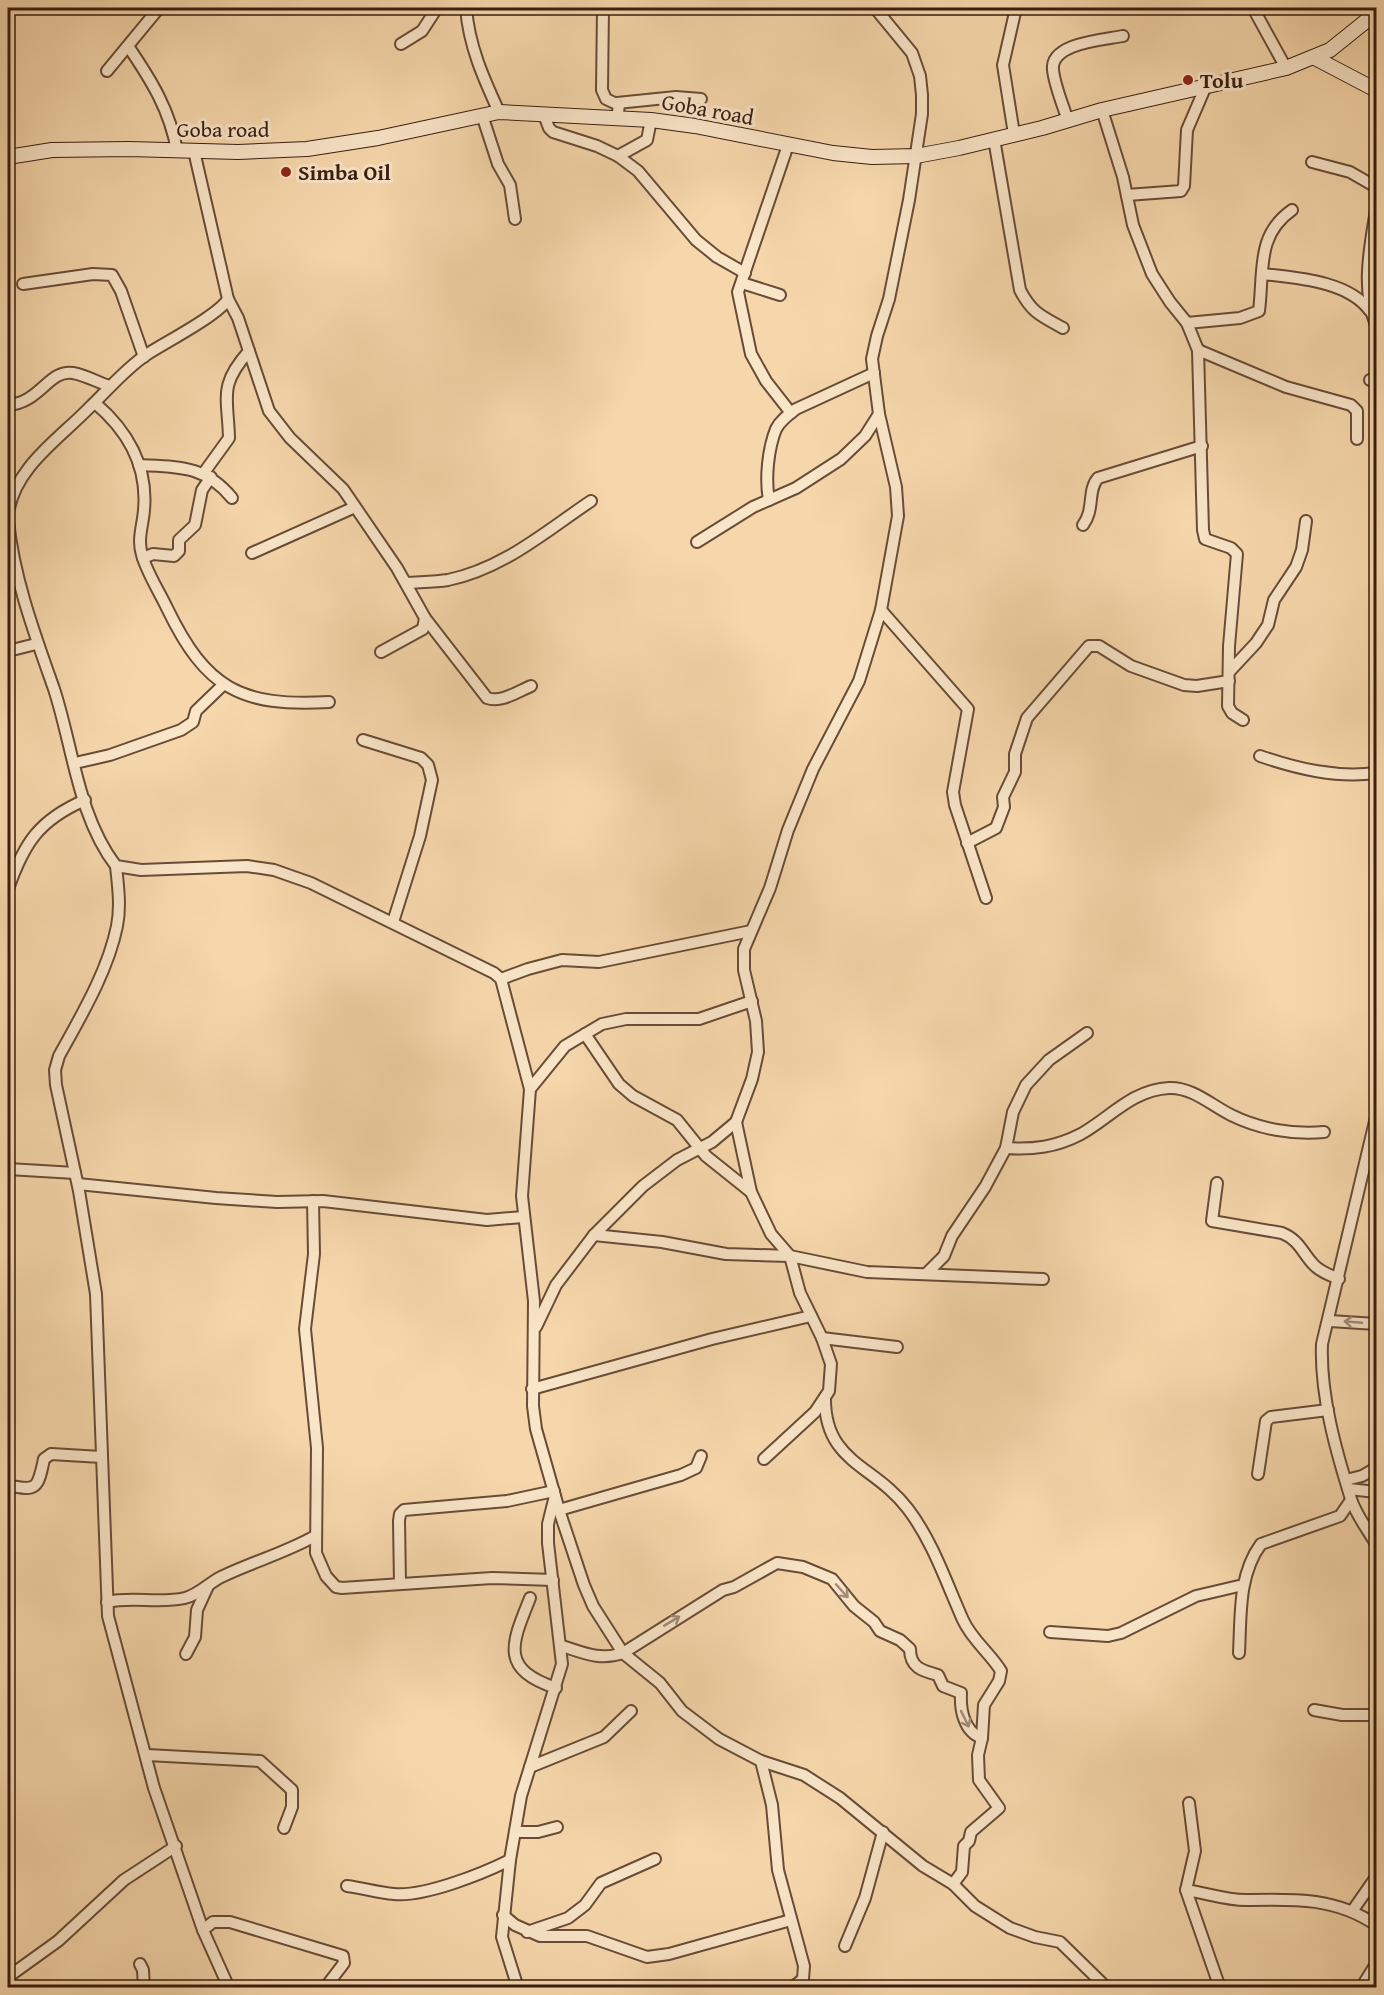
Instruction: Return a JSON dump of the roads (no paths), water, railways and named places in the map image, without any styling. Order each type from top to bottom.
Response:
[{"type":"street","points":[[107,70],[159,8]]},
{"type":"street","points":[[401,44],[422,31],[437,8]]},
{"type":"street","points":[[466,8],[468,33],[477,63],[499,112]]},
{"type":"street","points":[[603,8],[602,90],[606,99],[617,103],[675,97],[701,99]]},
{"type":"street","points":[[534,1330],[556,1285],[594,1235],[644,1186],[677,1160],[712,1142],[736,1122],[752,1079],[758,1052],[756,1021],[744,970],[744,949],[770,888],[788,830],[813,769],[859,681],[881,610],[898,516],[896,487],[879,414],[872,359],[877,336],[890,299],[922,114],[917,64],[901,38],[875,8]]},
{"type":"street","points":[[1014,134],[1003,65],[1016,8]]},
{"type":"street","points":[[1253,8],[1286,68]]},
{"type":"street","name":"Goba road","points":[[8,157],[52,150],[307,149],[378,138],[499,112],[651,120],[695,126],[788,145],[872,157],[916,156],[1286,68],[1315,58],[1350,37],[1377,13]]},
{"type":"street","points":[[1068,120],[1052,69],[1054,58],[1064,48],[1123,36]]},
{"type":"street","points":[[128,46],[161,97],[173,126],[177,151]]},
{"type":"street","points":[[1315,58],[1377,90]]},
{"type":"street","points":[[1127,195],[1181,191],[1184,186],[1187,130],[1205,88]]},
{"type":"street","points":[[617,103],[620,108],[617,118]]},
{"type":"street","points":[[1102,110],[1127,195],[1133,225],[1152,274],[1187,323],[1198,350],[1202,522],[1205,539],[1231,548],[1237,554],[1228,706],[1232,713],[1243,720]]},
{"type":"street","points":[[482,115],[495,156],[510,185],[515,219]]},
{"type":"street","points":[[544,115],[553,132],[597,146],[618,156],[638,171],[696,240],[743,278],[780,295]]},
{"type":"street","points":[[618,156],[647,140],[651,120]]},
{"type":"street","points":[[994,139],[1020,290],[1029,308],[1063,328]]},
{"type":"street","points":[[788,145],[743,278],[739,301],[751,354],[766,381],[791,413]]},
{"type":"street","points":[[194,151],[228,299],[249,351],[269,411],[276,422],[343,489],[406,583],[425,618],[487,698],[494,700],[531,686]]},
{"type":"street","points":[[1312,162],[1323,163],[1350,172],[1377,187]]},
{"type":"street","points":[[1187,323],[1240,318],[1259,310],[1263,250],[1268,236],[1282,218],[1292,210]]},
{"type":"street","points":[[1377,210],[1367,275],[1371,311],[1377,325]]},
{"type":"street","points":[[23,284],[93,274],[112,275],[121,291],[144,357]]},
{"type":"street","points":[[1263,274],[1328,286],[1358,298],[1371,311]]},
{"type":"street","points":[[8,514],[12,494],[30,467],[95,403],[109,386],[144,357],[225,305],[228,299]]},
{"type":"street","points":[[1198,350],[1286,387],[1350,405],[1357,411],[1357,440]]},
{"type":"street","points":[[143,558],[153,554],[174,556],[179,550],[179,540],[195,525],[207,476],[229,438],[225,409],[228,381],[233,369],[249,351]]},
{"type":"street","points":[[8,405],[28,402],[58,375],[66,373],[85,376],[109,386]]},
{"type":"street","points":[[769,500],[767,475],[776,428],[791,413],[874,373]]},
{"type":"street","points":[[95,403],[124,431],[132,444],[144,492],[144,509],[139,536],[143,558],[179,632],[212,677],[223,685],[269,702],[329,702]]},
{"type":"street","points":[[698,542],[769,500],[796,488],[842,459],[865,436],[879,414]]},
{"type":"street","points":[[1083,525],[1090,515],[1093,488],[1098,478],[1202,446]]},
{"type":"street","points":[[139,465],[173,466],[207,476],[232,498]]},
{"type":"street","points":[[406,583],[447,580],[497,561],[528,546],[591,501]]},
{"type":"street","points":[[252,553],[355,507]]},
{"type":"street","points":[[8,521],[36,644],[54,689],[85,800],[100,843],[116,867],[120,897],[118,925],[110,955],[59,1056],[55,1070],[56,1085],[77,1179],[96,1294],[100,1457],[108,1616],[154,1788],[176,1846],[203,1930],[229,1988]]},
{"type":"street","points":[[967,843],[996,828],[1004,807],[1003,797],[1015,772],[1015,754],[1027,718],[1089,646],[1099,646],[1131,666],[1184,686],[1197,687],[1229,677],[1268,625],[1274,600],[1296,567],[1302,550],[1306,521]]},
{"type":"street","points":[[881,610],[968,709],[953,792],[955,805],[986,898]]},
{"type":"street","points":[[381,652],[423,629],[425,618]]},
{"type":"street","points":[[8,651],[36,644]]},
{"type":"street","points":[[75,763],[110,755],[181,730],[193,722],[196,711],[223,685]]},
{"type":"street","points":[[363,740],[421,758],[428,765],[432,780],[420,836],[393,922]]},
{"type":"street","points":[[1260,756],[1319,772],[1377,773]]},
{"type":"street","points":[[8,889],[16,867],[46,822],[59,811],[85,800]]},
{"type":"street","points":[[116,867],[141,870],[247,866],[274,870],[311,883],[393,922],[494,973],[501,979],[530,1089],[522,1197],[534,1301],[532,1389],[536,1429],[559,1510],[593,1606],[623,1653],[660,1683],[682,1711],[719,1739],[761,1761],[804,1775],[840,1798],[923,1866],[953,1884],[975,1906],[1010,1928],[1035,1937],[1060,1942],[1107,1988]]},
{"type":"street","points":[[501,979],[562,960],[599,962],[751,931]]},
{"type":"street","points":[[530,1089],[565,1046],[602,1024],[627,1019],[699,1019],[752,1001]]},
{"type":"street","points":[[927,1273],[944,1256],[952,1236],[985,1187],[1006,1148],[1016,1104],[1030,1079],[1049,1060],[1087,1033]]},
{"type":"street","points":[[585,1034],[619,1084],[633,1096],[677,1120],[712,1161],[751,1192]]},
{"type":"street","points":[[1006,1148],[1034,1150],[1062,1142],[1081,1134],[1139,1094],[1172,1088],[1204,1099],[1251,1124],[1291,1132],[1324,1132]]},
{"type":"street","points":[[1377,1117],[1323,1344],[1321,1370],[1328,1410],[1349,1490],[1377,1544]]},
{"type":"street","points":[[736,1122],[751,1192],[771,1234],[790,1256],[800,1293],[822,1338],[831,1364],[829,1391],[815,1412],[764,1460]]},
{"type":"street","points":[[8,1169],[216,1198],[277,1202],[313,1201],[387,1207],[487,1220],[523,1217]]},
{"type":"street","points":[[1217,1183],[1212,1221],[1291,1237],[1298,1242],[1314,1266],[1339,1279]]},
{"type":"street","points":[[313,1201],[314,1254],[305,1329],[316,1448],[315,1536],[319,1564],[326,1576],[336,1587],[492,1578],[553,1580]]},
{"type":"street","points":[[594,1235],[662,1242],[726,1254],[790,1256],[867,1272],[1043,1279]]},
{"type":"street","points":[[532,1389],[712,1339],[811,1316]]},
{"type":"street","points":[[1330,1320],[1377,1324]]},
{"type":"street","points":[[822,1338],[897,1347]]},
{"type":"street","points":[[825,1397],[828,1428],[838,1448],[876,1476],[908,1509],[950,1584],[964,1622],[980,1647],[1001,1671],[999,1681],[984,1705],[982,1738],[978,1755],[979,1780],[999,1808],[971,1832],[969,1841],[964,1846],[962,1872],[953,1884]]},
{"type":"street","points":[[1258,1474],[1266,1421],[1270,1417],[1328,1410]]},
{"type":"street","points":[[8,1485],[25,1489],[35,1487],[39,1482],[44,1459],[51,1454],[100,1457]]},
{"type":"street","points":[[559,1510],[681,1475],[696,1468],[700,1456]]},
{"type":"street","points":[[1239,1653],[1243,1585],[1254,1553],[1261,1544],[1340,1516],[1349,1490],[1362,1476],[1377,1468]]},
{"type":"street","points":[[1349,1490],[1377,1492]]},
{"type":"street","points":[[400,1584],[399,1521],[400,1514],[405,1510],[507,1501],[555,1493]]},
{"type":"street","points":[[518,1988],[502,1937],[503,1915],[521,1796],[562,1664],[548,1524],[555,1493]]},
{"type":"street","points":[[107,1602],[118,1599],[150,1602],[184,1598],[209,1583],[287,1551],[315,1536]]},
{"type":"street","points":[[561,1646],[596,1657],[610,1657],[623,1653],[723,1590],[734,1587],[770,1564],[795,1565],[832,1579],[854,1606],[874,1622],[880,1631],[900,1640],[910,1649],[910,1658],[915,1666],[938,1675],[943,1686],[961,1693],[960,1706],[965,1723],[977,1737],[982,1738]]},
{"type":"street","points":[[186,1654],[195,1637],[197,1610],[209,1583]]},
{"type":"street","points":[[1050,1632],[1094,1635],[1121,1633],[1196,1596],[1243,1585]]},
{"type":"street","points":[[530,1598],[515,1636],[516,1659],[526,1675],[556,1688]]},
{"type":"street","points":[[1314,1710],[1342,1715],[1377,1715]]},
{"type":"street","points":[[530,1767],[604,1737],[631,1711]]},
{"type":"street","points":[[147,1755],[220,1761],[260,1761],[292,1790],[292,1807],[284,1828]]},
{"type":"street","points":[[761,1761],[770,1797],[778,1870],[805,1972],[800,1983],[792,1988]]},
{"type":"street","points":[[1189,1803],[1195,1851],[1186,1890],[1220,1988]]},
{"type":"street","points":[[515,1832],[538,1832],[557,1827]]},
{"type":"street","points":[[845,1946],[865,1898],[884,1832]]},
{"type":"street","points":[[8,1977],[58,1941],[124,1880],[176,1846]]},
{"type":"street","points":[[527,1932],[567,1918],[585,1905],[601,1882],[655,1859]]},
{"type":"street","points":[[347,1886],[393,1894],[412,1894],[478,1874],[510,1860]]},
{"type":"street","points":[[1353,1910],[1377,1877]]},
{"type":"street","points":[[1186,1890],[1246,1900],[1302,1899],[1353,1910],[1377,1925]]},
{"type":"street","points":[[503,1915],[527,1932],[547,1937],[587,1936],[648,1957],[669,1954],[791,1920]]},
{"type":"street","points":[[203,1930],[213,1922],[230,1922],[343,1956],[344,1963],[325,1988]]},
{"type":"street","points":[[1361,1988],[1377,1964]]},
{"type":"street","points":[[140,1965],[143,1970],[144,1988]]},
{"type":"place","name":"Tolu","points":[[1188,80]]},
{"type":"place","name":"Simba Oil","points":[[286,172]]}]
